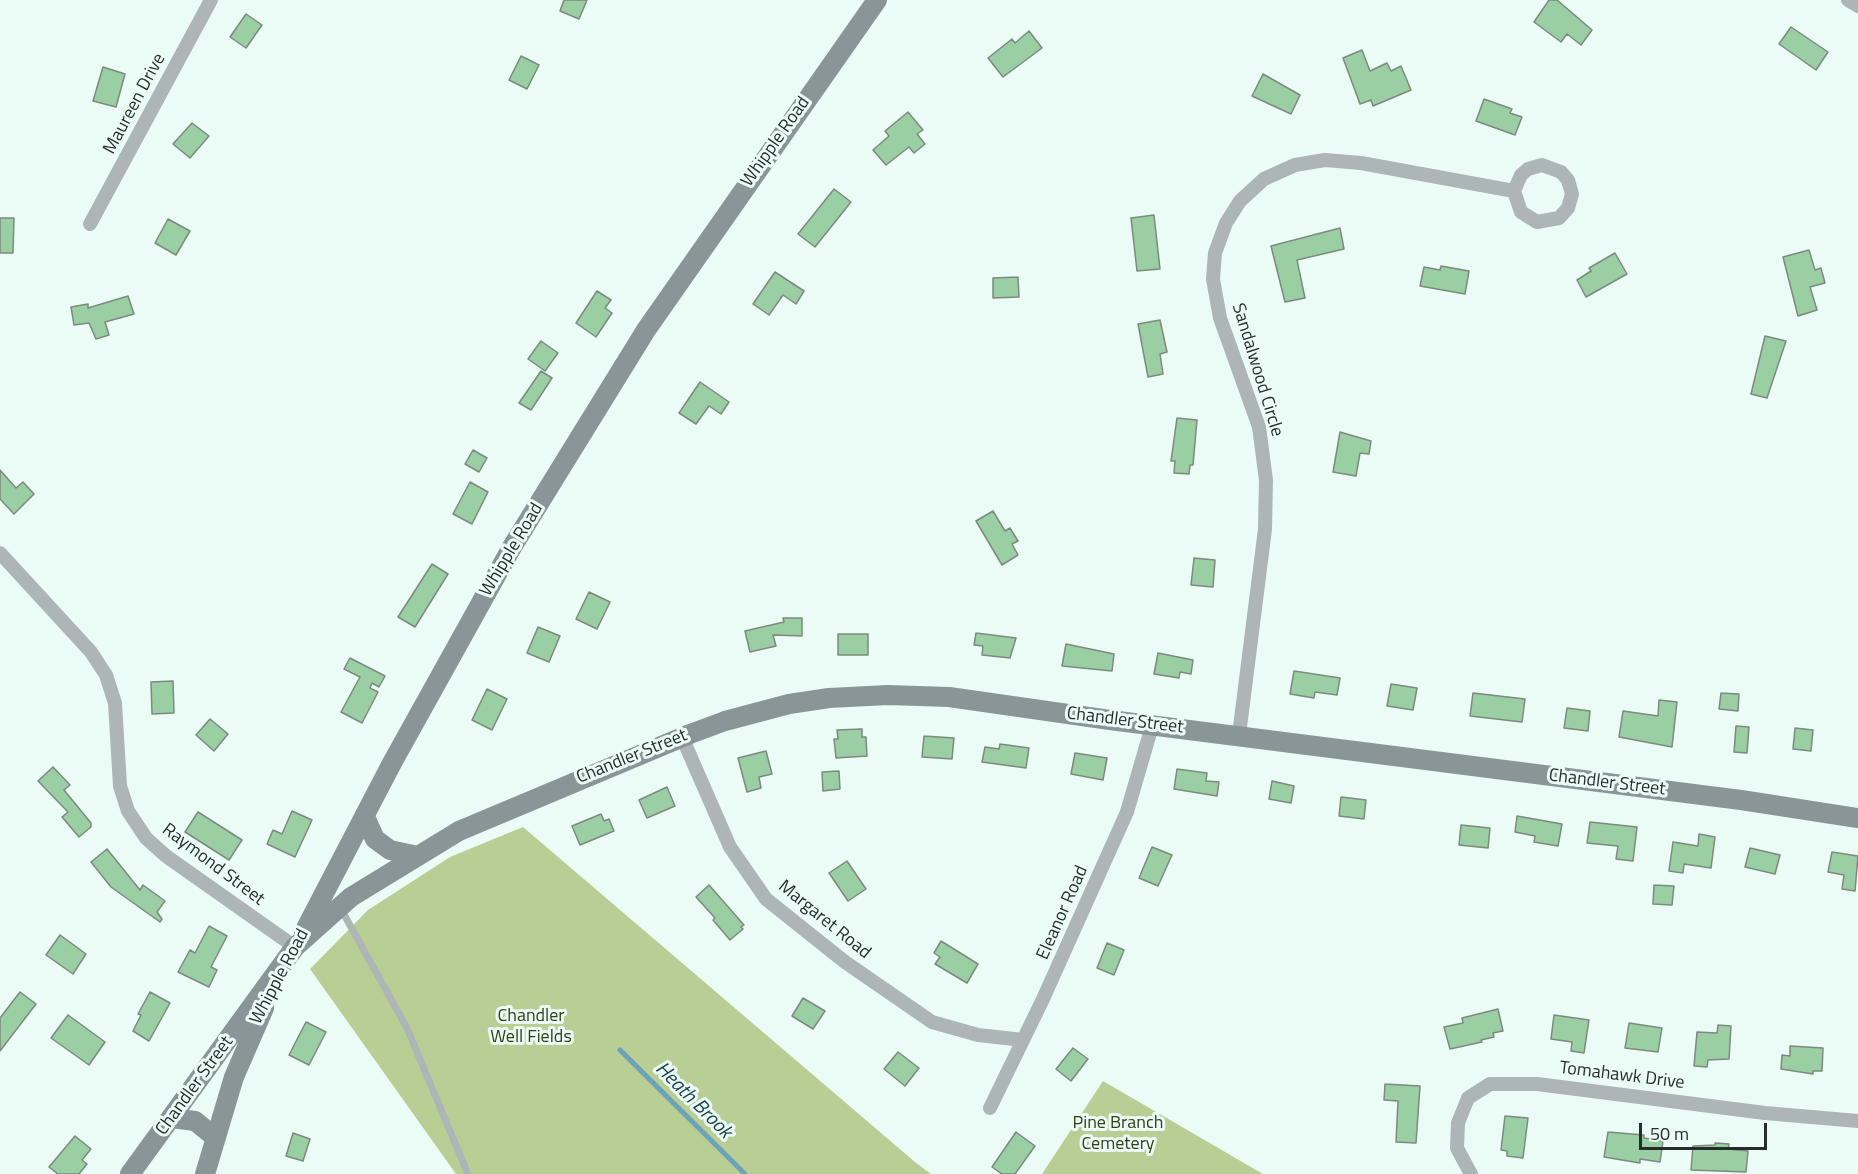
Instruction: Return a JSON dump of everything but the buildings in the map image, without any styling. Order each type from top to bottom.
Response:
[{"type":"main road","name":"Whipple Road","points":[[205,1174],[234,1077],[252,1032],[397,753],[512,547],[640,340],[877,0]]},
{"type":"main road","name":"Chandler Street","points":[[130,1174],[295,947],[340,907],[459,831],[682,737],[725,721],[789,704],[829,698],[888,694],[949,697],[1152,726],[1239,735],[1741,800],[1858,818]]},
{"type":"main road","points":[[365,817],[375,839],[390,850],[418,856]]},
{"type":"main road","points":[[171,1118],[195,1121],[216,1138]]},
{"type":"street","name":"Maureen Drive","points":[[90,225],[210,0]]},
{"type":"street","points":[[1848,0],[1858,6]]},
{"type":"street","name":"Sandalwood Circle","points":[[1239,735],[1265,529],[1266,480],[1259,427],[1220,318],[1213,279],[1215,253],[1226,223],[1248,192],[1264,179],[1295,165],[1325,159],[1361,163],[1514,191]]},
{"type":"street","points":[[1542,165],[1561,172],[1568,180],[1572,195],[1568,208],[1559,218],[1537,222],[1521,212],[1514,199],[1514,191],[1521,175],[1542,165]]},
{"type":"street","name":"Raymond Street","points":[[0,553],[92,652],[106,675],[115,703],[120,786],[128,811],[146,838],[166,856],[295,947]]},
{"type":"street","name":"Eleanor Road","points":[[990,1108],[1126,812],[1152,726]]},
{"type":"street","name":"Margaret Road","points":[[682,737],[730,847],[766,899],[845,962],[932,1022],[978,1035],[1023,1040]]},
{"type":"street","name":"Tomahawk Drive","points":[[1471,1174],[1457,1148],[1458,1123],[1468,1098],[1490,1084],[1537,1084],[1765,1113],[1858,1121]]},
{"type":"lane","points":[[340,907],[407,1028],[468,1174]]},
{"type":"green space","name":"Chandler Well Fields","points":[[523,827],[931,1174],[456,1174],[310,969],[368,910],[450,857]]},
{"type":"green space","name":"Pine Branch Cemetery","points":[[1103,1081],[1263,1174],[1042,1174]]},
{"type":"waterway","name":"Heath Brook","points":[[620,1050],[745,1174]]}]
